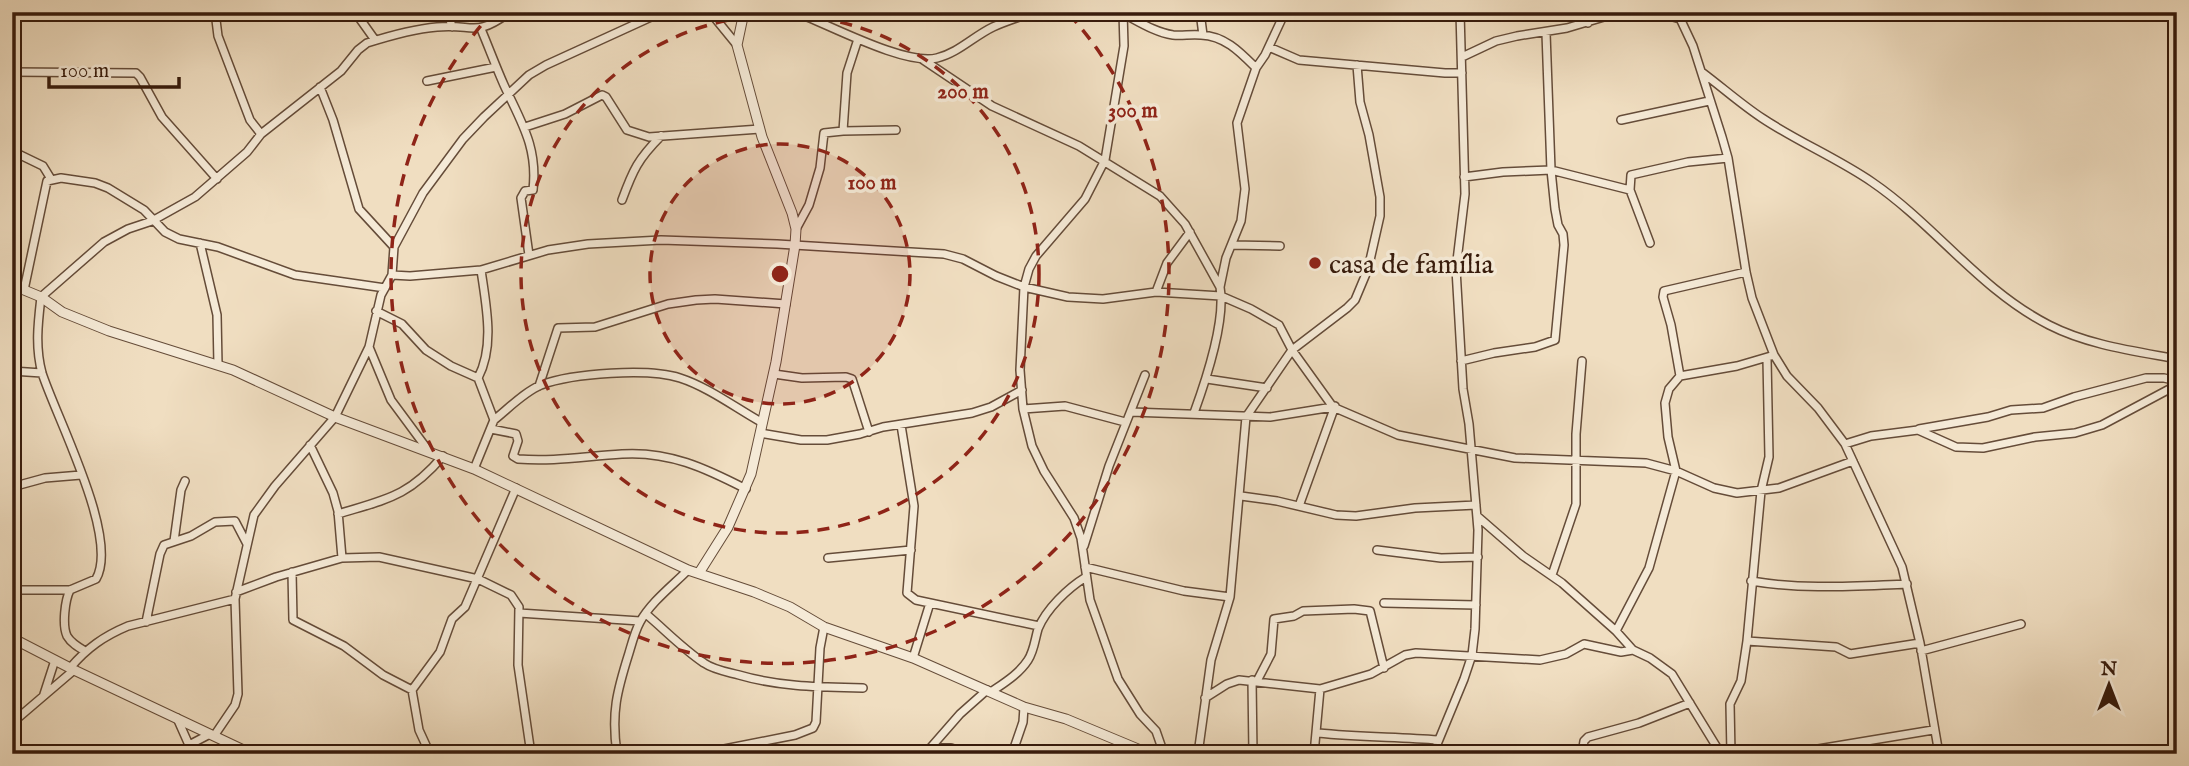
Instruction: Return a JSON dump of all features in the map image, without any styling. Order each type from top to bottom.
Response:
[{"type":"street","points":[[12,19],[30,12]]},
{"type":"street","points":[[215,12],[218,36],[250,120],[261,134]]},
{"type":"street","points":[[355,12],[375,40]]},
{"type":"street","points":[[448,12],[452,27]]},
{"type":"street","points":[[12,590],[70,590],[96,579],[101,560],[91,502],[42,373],[37,340],[41,297],[97,247],[195,197],[247,152],[261,134],[341,71],[367,43],[441,26],[481,29],[496,23],[510,12]]},
{"type":"street","points":[[189,745],[212,735],[236,705],[236,596],[254,515],[335,417],[369,346],[376,311],[392,275],[394,247],[423,192],[463,139],[529,75],[662,12]]},
{"type":"street","points":[[699,573],[728,527],[746,489],[774,374],[796,229],[760,130],[737,45],[710,12]]},
{"type":"street","points":[[737,45],[744,12]]},
{"type":"street","points":[[795,12],[858,39],[922,59],[992,106],[1105,160],[1160,196],[1173,209],[1190,232],[1220,287]]},
{"type":"street","points":[[922,59],[937,58],[976,39],[991,28],[1033,12]]},
{"type":"street","points":[[1200,12],[1203,35]]},
{"type":"street","points":[[1194,413],[1206,379],[1220,316],[1220,287],[1226,258],[1241,221],[1245,189],[1237,123],[1256,68],[1285,12]]},
{"type":"street","points":[[1433,754],[1472,655],[1478,557],[1477,516],[1461,361],[1456,269],[1464,177],[1460,12]]},
{"type":"street","points":[[1588,23],[1591,12]]},
{"type":"street","points":[[1164,754],[1156,731],[1140,714],[1118,679],[1090,600],[1083,547],[1074,518],[1044,471],[1032,446],[1023,409],[1020,370],[1024,287],[1036,256],[1085,199],[1105,160],[1124,46],[1123,13],[1172,35],[1203,35],[1223,40],[1234,46],[1256,68]]},
{"type":"street","points":[[1462,57],[1507,38],[1546,33],[1588,23],[1611,13],[1660,13],[1679,16],[1703,73],[1709,101],[1728,158],[1745,272],[1770,357],[1769,457],[1761,491],[1741,681],[1730,704],[1731,754]]},
{"type":"street","points":[[481,29],[496,67],[526,127],[533,159],[533,190],[523,192],[521,198],[529,255]]},
{"type":"street","points":[[1461,361],[1535,347],[1555,340],[1564,245],[1555,209],[1551,170],[1546,33]]},
{"type":"street","points":[[843,131],[847,73],[858,39]]},
{"type":"street","points":[[1269,47],[1299,60],[1462,73]]},
{"type":"street","points":[[1198,754],[1211,660],[1230,597],[1246,417],[1292,350],[1347,308],[1360,290],[1368,269],[1380,216],[1380,197],[1360,102],[1357,65]]},
{"type":"street","points":[[426,82],[496,67]]},
{"type":"street","points":[[12,72],[135,74],[140,77],[162,117],[218,179]]},
{"type":"street","points":[[1703,73],[1762,118],[1873,183],[1912,214],[1965,265],[2003,296],[2036,318],[2067,334],[2177,359]]},
{"type":"street","points":[[320,87],[333,120],[359,209],[394,247]]},
{"type":"street","points":[[526,127],[565,114],[602,95],[607,97],[627,130],[649,137],[760,130]]},
{"type":"street","points":[[1621,120],[1709,101]]},
{"type":"street","points":[[796,229],[809,205],[820,169],[823,135],[843,131],[896,130]]},
{"type":"street","points":[[622,200],[641,157],[661,136]]},
{"type":"street","points":[[12,152],[43,166],[51,179]]},
{"type":"street","points":[[1650,243],[1630,190],[1631,175],[1688,162],[1728,158]]},
{"type":"street","points":[[1464,177],[1551,170],[1630,190]]},
{"type":"street","points":[[24,290],[47,181],[51,179],[95,183],[108,188],[144,210],[152,221],[179,239],[218,247],[295,275],[385,288]]},
{"type":"street","points":[[1156,292],[1174,252],[1190,232]]},
{"type":"street","points":[[392,275],[481,270],[529,255],[588,244],[661,240],[944,254],[963,259],[1024,287],[1054,295],[1084,299],[1156,292],[1221,296],[1279,325],[1292,350],[1334,407],[1381,430],[1398,435],[1515,458],[1646,463],[1675,471],[1728,492],[1761,491],[1795,483],[1853,461]]},
{"type":"street","points":[[200,243],[217,315],[218,365]]},
{"type":"street","points":[[1232,245],[1280,246]]},
{"type":"street","points":[[481,270],[487,338],[484,367],[478,378],[492,425]]},
{"type":"street","points":[[1680,376],[1664,291],[1745,272]]},
{"type":"street","points":[[12,285],[41,297],[62,312],[109,331],[233,370],[335,417],[474,469],[688,570],[726,581],[790,607],[824,627],[913,658],[1024,706],[1066,719],[1150,754]]},
{"type":"street","points":[[539,386],[558,328],[595,327],[668,304],[696,299],[786,304]]},
{"type":"street","points":[[376,311],[402,324],[432,354],[478,378]]},
{"type":"street","points":[[369,346],[391,400],[428,450]]},
{"type":"street","points":[[1616,631],[1649,568],[1675,471],[1665,403],[1669,389],[1680,376],[1770,357]]},
{"type":"street","points":[[1770,357],[1818,408],[1845,444],[1889,538],[1907,583],[1939,754]]},
{"type":"street","points":[[1552,575],[1576,504],[1575,462],[1582,361]]},
{"type":"street","points":[[12,371],[42,373]]},
{"type":"street","points":[[474,469],[492,425],[539,386],[556,381],[613,374],[662,374],[695,384],[761,422]]},
{"type":"street","points":[[774,374],[802,378],[852,379],[869,432]]},
{"type":"street","points":[[1083,547],[1125,422],[1145,374]]},
{"type":"street","points":[[1845,444],[1871,436],[1988,417],[2011,410],[2043,408],[2074,397],[2146,379],[2164,378],[2177,383]]},
{"type":"street","points":[[1206,379],[1267,388]]},
{"type":"street","points":[[1919,429],[1956,447],[1972,449],[1994,447],[2035,437],[2076,433],[2095,427],[2177,383]]},
{"type":"street","points":[[760,433],[814,440],[869,432],[972,414],[1022,390]]},
{"type":"street","points":[[1023,409],[1065,406],[1125,422]]},
{"type":"street","points":[[1130,412],[1246,417],[1290,415],[1334,407]]},
{"type":"street","points":[[1299,506],[1334,407]]},
{"type":"street","points":[[492,425],[516,434],[518,441],[513,456],[516,458],[560,461],[636,454],[672,458],[701,466],[746,489]]},
{"type":"street","points":[[901,425],[914,506],[907,593],[916,600],[1039,626]]},
{"type":"street","points":[[310,446],[330,483],[338,514],[342,558]]},
{"type":"street","points":[[338,514],[397,495],[413,486],[443,456]]},
{"type":"street","points":[[12,487],[45,478],[82,475]]},
{"type":"street","points":[[174,541],[181,490],[185,481]]},
{"type":"street","points":[[430,754],[419,730],[412,690],[440,652],[452,619],[465,607],[516,488]]},
{"type":"street","points":[[1241,496],[1336,515],[1356,516],[1446,505],[1476,505]]},
{"type":"street","points":[[1477,516],[1524,556],[1552,575],[1616,631],[1633,650],[1672,674],[1721,754]]},
{"type":"street","points":[[146,622],[164,545],[191,536],[215,522],[235,521],[247,544]]},
{"type":"street","points":[[828,558],[911,550]]},
{"type":"street","points":[[1377,550],[1441,558],[1478,557]]},
{"type":"street","points":[[12,723],[72,669],[85,651],[112,633],[236,596],[292,572],[342,558],[379,556],[449,570],[478,579],[511,595],[518,603],[518,665],[531,754]]},
{"type":"street","points":[[1085,567],[1184,591],[1230,597]]},
{"type":"street","points":[[617,754],[613,718],[617,691],[643,617],[688,570]]},
{"type":"street","points":[[292,572],[293,620],[344,646],[383,675],[412,690]]},
{"type":"street","points":[[928,752],[960,714],[989,691],[1013,677],[1027,661],[1039,626],[1058,601],[1086,577]]},
{"type":"street","points":[[1752,581],[1823,588],[1907,583]]},
{"type":"street","points":[[70,590],[66,599],[65,629],[71,642],[85,651]]},
{"type":"street","points":[[913,658],[930,603]]},
{"type":"street","points":[[1384,603],[1476,606]]},
{"type":"street","points":[[1253,754],[1254,681],[1271,654],[1273,619],[1303,611],[1370,611],[1384,668]]},
{"type":"street","points":[[519,613],[643,617],[706,664],[767,683],[863,688]]},
{"type":"street","points":[[1747,641],[1836,647],[1850,654],[1921,647],[2021,624]]},
{"type":"street","points":[[699,754],[731,751],[813,728],[816,722],[820,648],[824,627]]},
{"type":"street","points":[[12,638],[252,754]]},
{"type":"street","points":[[1205,698],[1239,680],[1320,689],[1371,674],[1405,655],[1416,653],[1541,660],[1566,654],[1584,643],[1621,652],[1633,650]]},
{"type":"street","points":[[44,695],[55,660]]},
{"type":"street","points":[[1314,754],[1320,689]]},
{"type":"street","points":[[1582,754],[1584,741],[1588,737],[1639,723],[1690,703]]},
{"type":"street","points":[[1012,754],[1023,722],[1024,706]]},
{"type":"street","points":[[177,717],[191,754]]},
{"type":"street","points":[[1788,754],[1933,730]]},
{"type":"street","points":[[1318,733],[1438,740]]},
{"type":"street","points":[[928,752],[951,748],[969,754]]},
{"type":"place","name":"casa de família","points":[[1315,263]]}]
